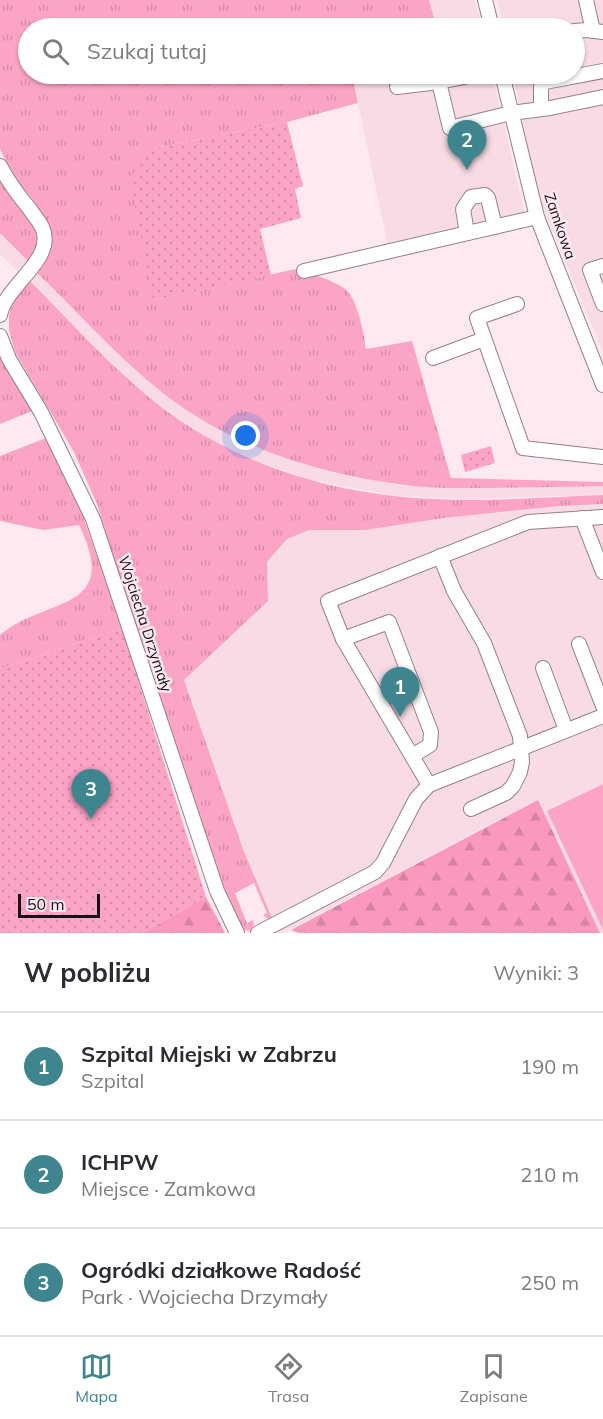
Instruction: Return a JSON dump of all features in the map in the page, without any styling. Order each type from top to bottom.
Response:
[{"type":"street","points":[[485,0],[490,18]]},
{"type":"street","points":[[586,0],[598,31]]},
{"type":"street","points":[[585,74],[603,71]]},
{"type":"street","points":[[397,87],[422,84]]},
{"type":"street","points":[[439,84],[450,128],[511,113],[603,97]]},
{"type":"street","name":"Zamkowa","points":[[504,84],[537,217],[603,385]]},
{"type":"street","points":[[541,108],[543,84]]},
{"type":"street","points":[[0,166],[42,226],[45,243],[36,263],[7,296],[0,315]]},
{"type":"street","points":[[467,233],[463,209],[471,197],[485,195],[488,198],[495,227]]},
{"type":"street","points":[[304,271],[537,217]]},
{"type":"street","points":[[603,266],[590,270],[603,304]]},
{"type":"street","points":[[517,304],[477,318],[522,448],[603,456]]},
{"type":"street","name":"Wojciecha Drzymały","points":[[0,336],[9,359],[69,465],[93,519],[217,891],[237,933]]},
{"type":"street","points":[[433,358],[484,339]]},
{"type":"street","points":[[429,785],[343,639],[328,601],[528,522],[603,517]]},
{"type":"street","points":[[582,518],[602,564]]},
{"type":"street","points":[[440,556],[454,591],[484,643],[517,729],[521,748],[520,772],[513,786],[506,793],[471,809]]},
{"type":"street","points":[[343,639],[389,622],[431,732],[430,745],[412,756]]},
{"type":"street","points":[[579,644],[603,706]]},
{"type":"street","points":[[543,668],[566,730]]},
{"type":"street","points":[[258,933],[375,872],[383,863],[416,799],[429,785],[603,716]]},
{"type":"shaded area","points":[[429,0],[475,0],[480,18],[434,18]]},
{"type":"shaded area","points":[[497,0],[603,0],[603,352],[537,193],[515,84],[585,84],[585,18],[502,18]]},
{"type":"shaded area","points":[[354,84],[494,84],[525,214],[388,246]]},
{"type":"shaded area","points":[[0,233],[28,261],[18,271],[0,254]]},
{"type":"shaded area","points":[[35,271],[131,366],[164,394],[197,418],[255,447],[314,466],[399,485],[465,488],[603,486],[603,495],[466,499],[398,496],[311,480],[250,459],[218,445],[158,404],[124,376],[29,280]]},
{"type":"shaded area","points":[[603,504],[603,933],[600,933],[537,800],[279,933],[243,849],[184,680],[268,601],[267,563],[287,539],[309,530],[365,530],[444,518],[556,506]]},
{"type":"green space","points":[[0,0],[429,0],[434,18],[18,18],[18,84],[354,84],[358,103],[287,122],[155,148],[153,300],[296,269],[327,279],[344,288],[353,299],[362,325],[366,349],[412,341],[451,478],[603,482],[603,486],[494,488],[410,486],[336,473],[305,464],[275,454],[217,428],[190,412],[147,380],[35,271],[51,247],[51,233],[34,201],[14,177],[0,149]]},
{"type":"green space","points":[[287,122],[303,186],[295,189],[301,218],[260,229],[271,275],[153,300],[130,178],[155,148]]},
{"type":"green space","points":[[0,178],[38,231],[36,247],[28,261],[0,233]]},
{"type":"green space","points":[[29,280],[107,359],[156,403],[219,444],[253,460],[324,483],[398,496],[498,500],[603,495],[603,504],[559,506],[444,518],[365,530],[309,530],[287,539],[267,562],[268,601],[184,680],[243,849],[272,918],[270,920],[263,915],[267,913],[254,883],[235,893],[247,923],[253,920],[254,924],[250,931],[244,930],[239,925],[215,866],[128,607],[97,504],[74,452],[15,352],[9,330],[9,314],[15,298]]},
{"type":"green space","points":[[0,353],[32,411],[0,424]]},
{"type":"green space","points":[[49,437],[78,502],[122,628],[0,669],[0,635],[18,623],[73,598],[85,588],[91,574],[90,553],[79,525],[43,530],[0,521],[0,456]]},
{"type":"green space","points":[[491,446],[495,463],[465,472],[461,455]]},
{"type":"green space","points":[[122,628],[206,897],[142,933],[0,933],[0,669]]},
{"type":"green space","points":[[603,784],[603,930],[547,811]]},
{"type":"green space","points":[[538,800],[600,933],[299,933],[291,930]]},
{"type":"green space","points":[[206,897],[225,933],[142,933]]},
{"type":"place","name":"ICHPW","points":[[467,170]]},
{"type":"place","name":"Szpital Miejski w Zabrzu","points":[[400,717]]},
{"type":"place","name":"Ogródki działkowe Radość","points":[[91,819]]}]
